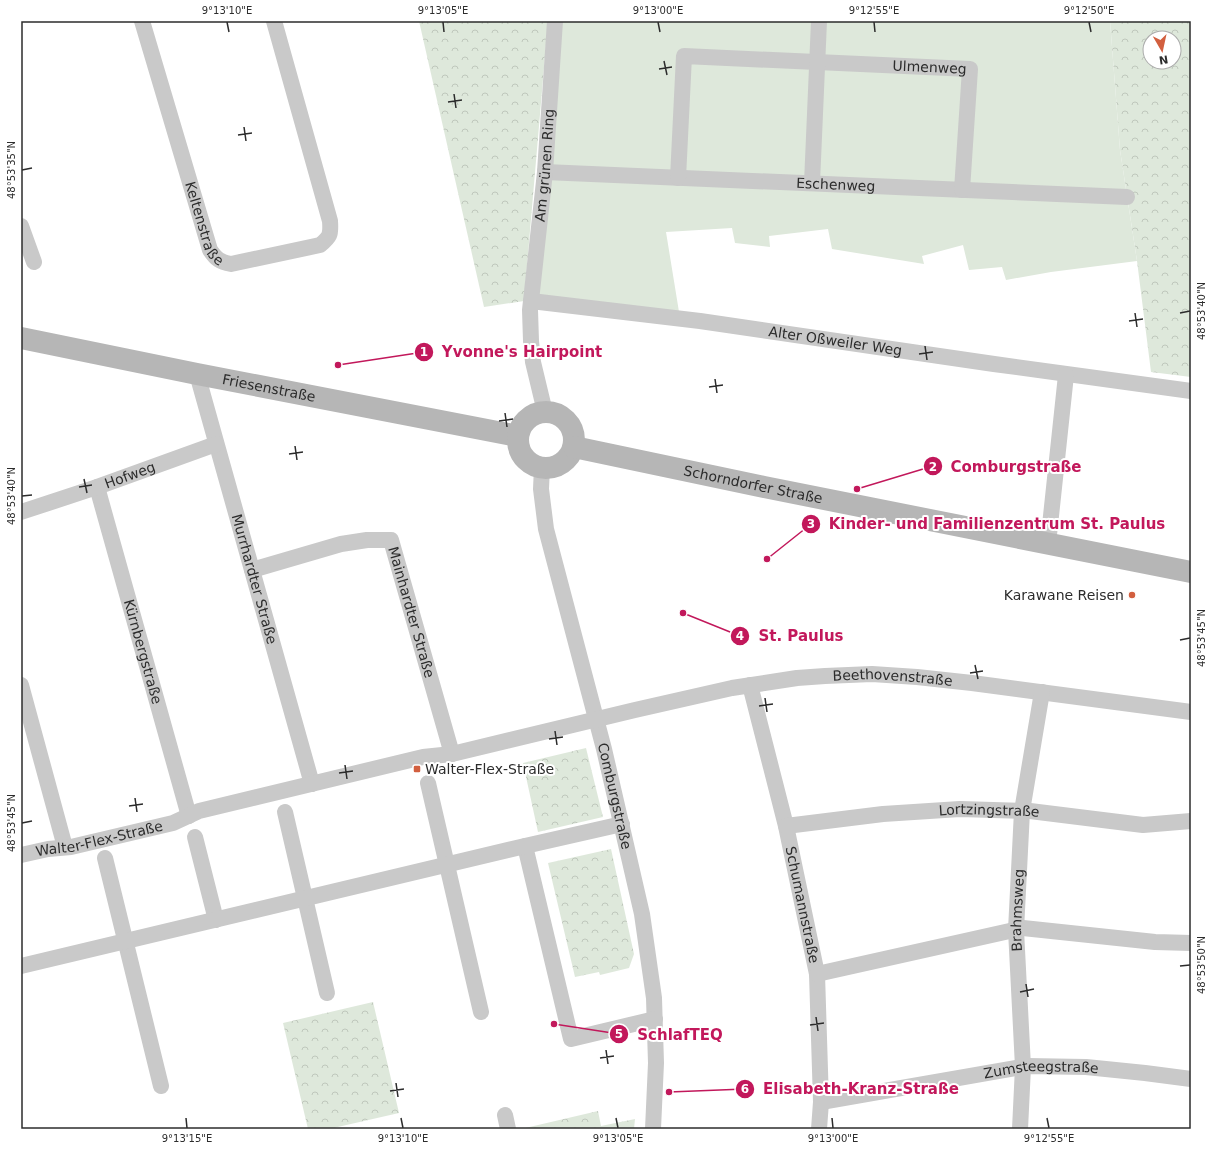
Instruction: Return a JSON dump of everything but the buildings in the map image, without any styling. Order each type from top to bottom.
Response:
[{"type":"main road","name":"Friesenstraße","points":[[21,338],[197,374],[518,436]]},
{"type":"main road","points":[[545,412],[559,415],[565,420],[573,433],[574,447],[570,456],[563,463],[547,468],[532,464],[525,459],[520,448],[518,436],[524,423],[536,414],[545,412]]},
{"type":"main road","name":"Schorndorfer Straße","points":[[574,447],[764,487],[1191,572]]},
{"type":"street","name":"Keltenstraße","points":[[142,21],[210,250],[222,263],[231,264],[320,245],[328,239],[331,231],[325,204],[274,21]]},
{"type":"street","name":"Am grünen Ring","points":[[545,412],[533,362],[530,305],[545,172],[555,21]]},
{"type":"street","points":[[812,183],[819,21]]},
{"type":"street","name":"Ulmenweg","points":[[678,178],[684,56],[970,69],[962,190]]},
{"type":"street","name":"Eschenweg","points":[[545,172],[1127,197]]},
{"type":"street","points":[[21,226],[34,262]]},
{"type":"street","name":"Alter Oßweiler Weg","points":[[530,305],[700,321],[1191,391]]},
{"type":"street","name":"Murrhardter Straße","points":[[197,374],[312,784]]},
{"type":"street","points":[[1048,544],[1066,374]]},
{"type":"street","name":"Hofweg","points":[[21,512],[97,487],[216,444]]},
{"type":"street","name":"Comburgstraße","points":[[542,467],[541,489],[546,529],[596,719],[642,914],[651,976],[655,1019],[656,1063],[653,1129]]},
{"type":"street","name":"Kürnbergstraße","points":[[97,487],[189,816]]},
{"type":"street","name":"Mainhardter Straße","points":[[252,570],[341,544],[367,540],[391,540],[452,754]]},
{"type":"street","name":"Beethovenstraße","points":[[596,719],[750,685],[797,678],[872,674],[917,677],[1191,712]]},
{"type":"street","name":"Schumannstraße","points":[[750,685],[786,826],[817,974],[821,1102],[819,1129]]},
{"type":"street","points":[[22,691],[65,847]]},
{"type":"street","name":"Brahmsweg","points":[[1020,1129],[1023,1067],[1016,930],[1022,810],[1042,692]]},
{"type":"street","name":"Walter-Flex-Straße","points":[[21,855],[48,849],[71,847],[173,823],[199,811],[423,757],[452,754],[596,719]]},
{"type":"street","points":[[428,783],[481,1012]]},
{"type":"street","name":"Lortzingstraße","points":[[786,826],[883,814],[960,809],[1022,810],[1143,825],[1191,821]]},
{"type":"street","points":[[285,812],[327,993]]},
{"type":"street","points":[[21,966],[622,824]]},
{"type":"street","points":[[195,837],[216,920]]},
{"type":"street","points":[[525,846],[571,1039],[655,1019]]},
{"type":"street","points":[[105,858],[161,1086]]},
{"type":"street","points":[[817,974],[1023,928],[1155,942],[1191,943]]},
{"type":"street","name":"Zumsteegstraße","points":[[821,1102],[1027,1066],[1086,1067],[1145,1073],[1191,1080]]},
{"type":"green space","points":[[419,21],[548,21],[524,301],[484,307]]},
{"type":"green space","points":[[555,21],[1110,21],[1120,150],[1137,261],[1051,272],[1006,280],[1002,267],[969,270],[963,245],[922,256],[924,264],[832,249],[828,229],[769,236],[770,247],[735,243],[732,228],[666,232],[680,318],[531,301]]},
{"type":"green space","points":[[1110,21],[1191,21],[1191,377],[1151,372],[1137,261],[1120,150]]},
{"type":"green space","points":[[586,748],[603,817],[538,832],[523,763]]},
{"type":"green space","points":[[611,849],[634,954],[629,968],[600,975],[599,972],[575,977],[548,863]]},
{"type":"green space","points":[[373,1002],[399,1113],[329,1129],[308,1129],[283,1023]]},
{"type":"green space","points":[[598,1111],[601,1126],[635,1119],[634,1129],[521,1129]]},
{"type":"place","name":"Yvonne's Hairpoint","points":[[338,365]]},
{"type":"place","name":"Comburgstraße","points":[[857,489]]},
{"type":"place","name":"Kinder- und Familienzentrum St. Paulus","points":[[767,559]]},
{"type":"place","name":"Karawane Reisen","points":[[1132,595]]},
{"type":"place","name":"St. Paulus","points":[[683,613]]},
{"type":"place","name":"Walter-Flex-Straße","points":[[417,769]]},
{"type":"place","name":"SchlafTEQ","points":[[554,1024]]},
{"type":"place","name":"Elisabeth-Kranz-Straße","points":[[669,1092]]}]
